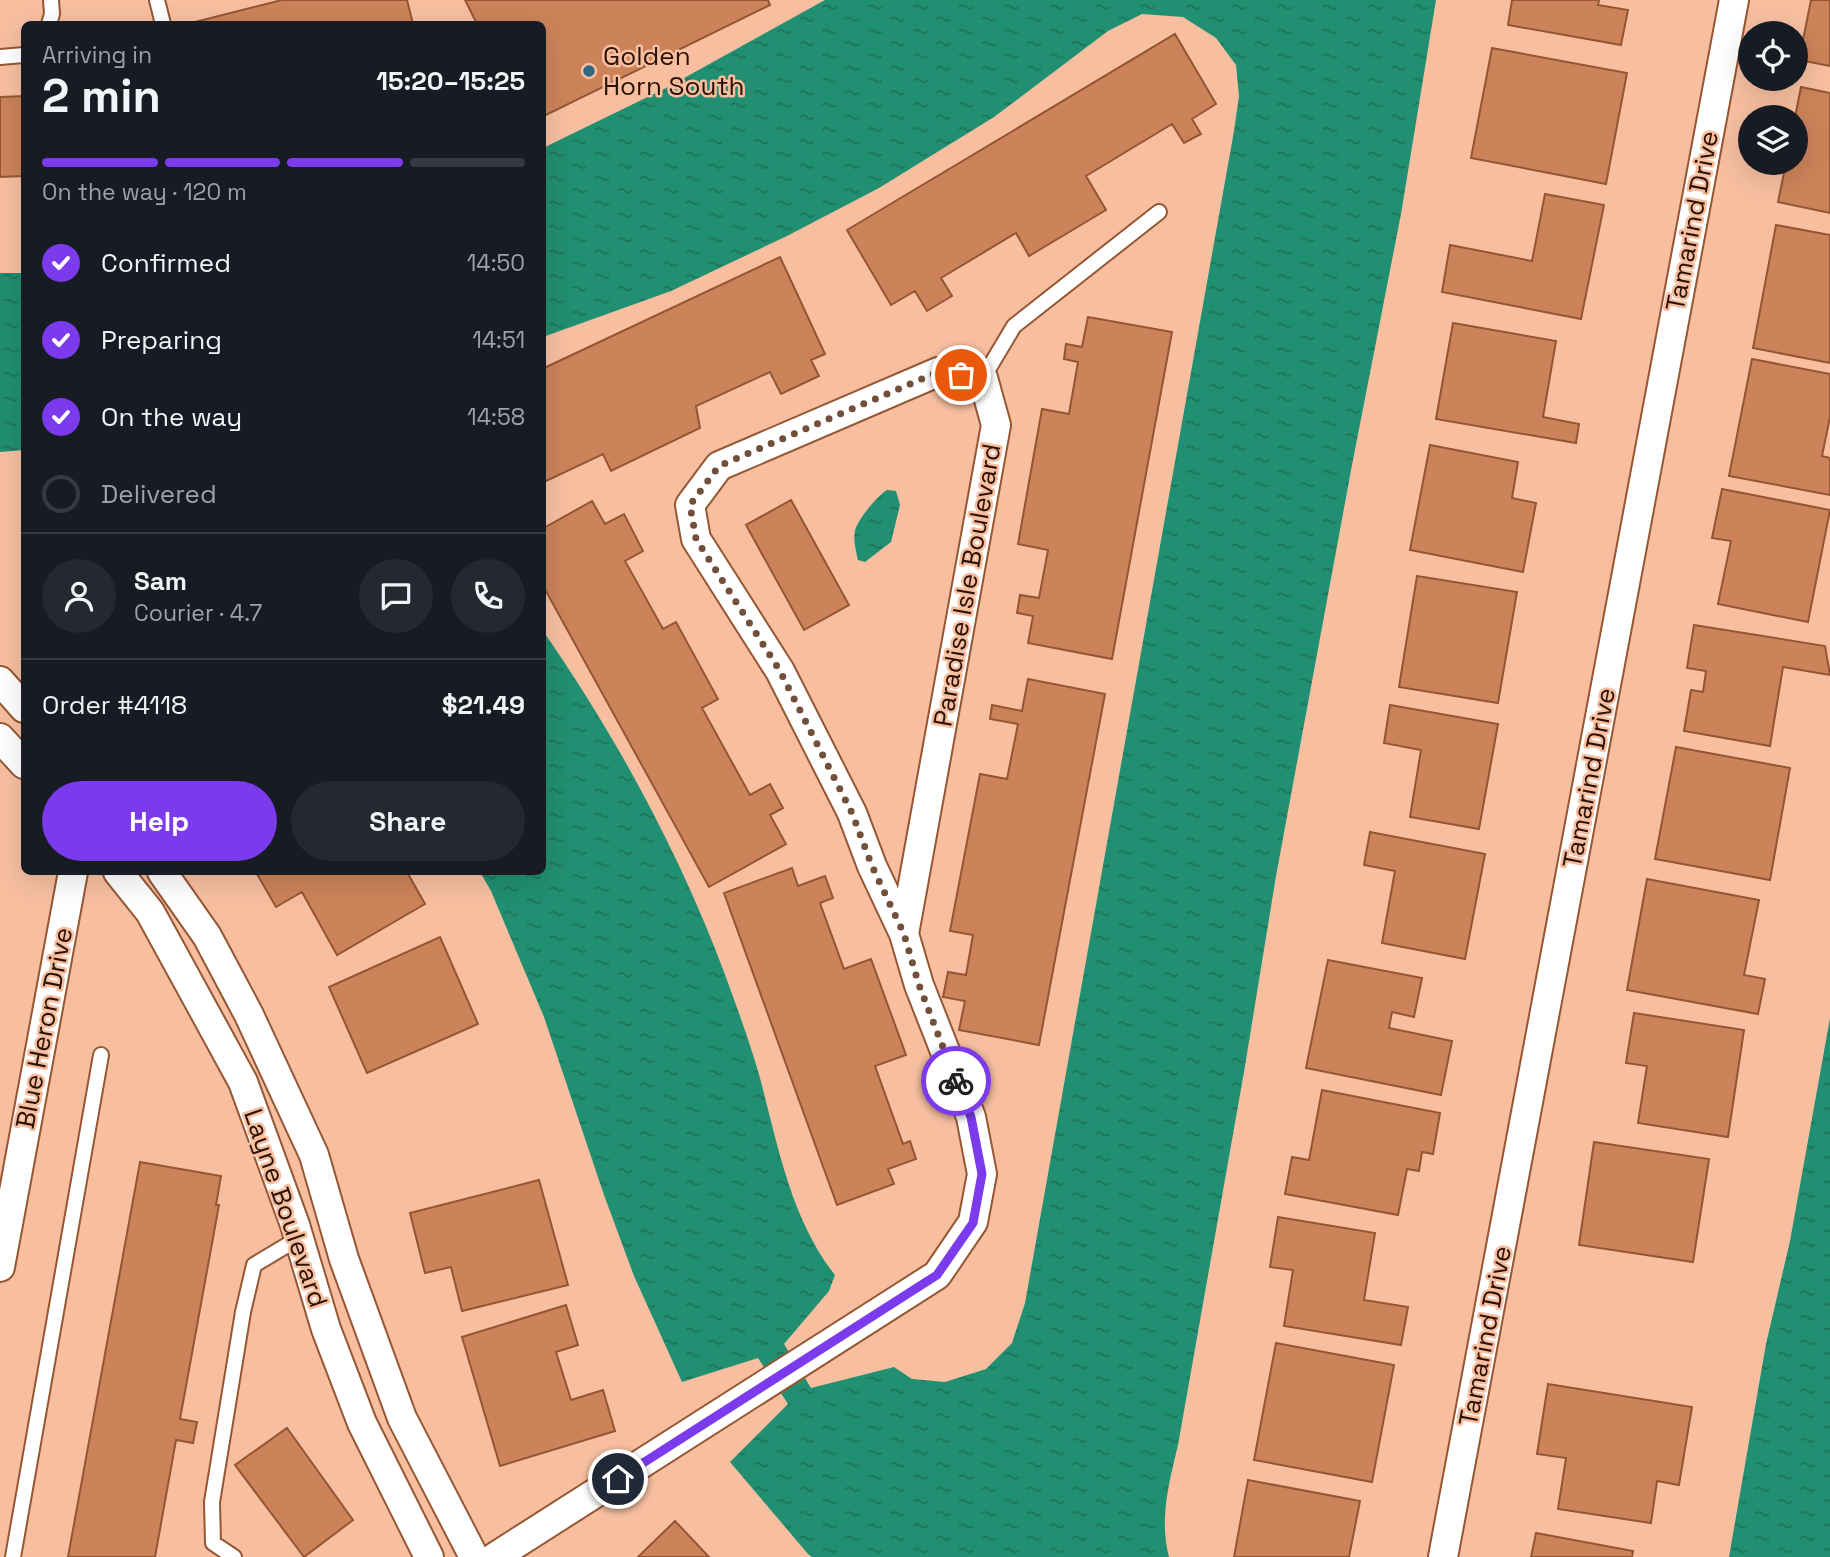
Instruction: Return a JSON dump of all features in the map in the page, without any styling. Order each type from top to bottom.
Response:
[{"type":"street","name":"Tamarind Drive","points":[[1443,1557],[1734,0]]},
{"type":"street","name":"Paradise Isle Boulevard","points":[[495,1557],[937,1275],[973,1223],[982,1174],[971,1117],[919,985],[904,934],[872,866],[852,813],[780,671],[696,539],[690,505],[719,466],[938,372],[983,378],[996,425],[904,934]]},
{"type":"street","points":[[0,681],[21,705]]},
{"type":"street","points":[[0,738],[21,761]]},
{"type":"street","name":"Blue Heron Drive","points":[[0,1267],[7,1185],[72,875]]},
{"type":"street","name":"Layne Boulevard","points":[[120,875],[150,912],[243,1082],[299,1238],[326,1329],[362,1423],[429,1557]]},
{"type":"street","name":"Layne Boulevard","points":[[164,875],[207,936],[249,1015],[314,1155],[344,1259],[402,1418],[474,1557]]},
{"type":"lane","points":[[50,21],[51,0]]},
{"type":"lane","points":[[157,0],[162,21]]},
{"type":"lane","points":[[0,57],[21,55]]},
{"type":"lane","points":[[983,378],[1014,326],[1159,212]]},
{"type":"lane","points":[[13,1557],[101,1055]]},
{"type":"lane","points":[[234,1557],[213,1544],[212,1502],[243,1312],[254,1265],[299,1238]]},
{"type":"water","points":[[825,0],[1436,0],[1401,214],[1276,876],[1244,1072],[1169,1487],[1165,1529],[1169,1557],[812,1557],[808,1554],[730,1462],[788,1404],[758,1358],[682,1382],[634,1276],[544,1017],[482,875],[546,875],[546,635],[620,753],[687,883],[748,1038],[797,1206],[807,1230],[835,1275],[829,1291],[784,1344],[811,1388],[894,1367],[912,1379],[945,1382],[986,1369],[1012,1343],[1025,1303],[1234,131],[1239,96],[1236,65],[1216,38],[1183,17],[1142,14],[1108,31],[994,117],[879,188],[787,236],[671,291],[546,336],[546,147],[666,88]]},
{"type":"water","points":[[0,273],[21,273],[21,450],[0,452]]},
{"type":"water","points":[[887,490],[896,491],[900,505],[891,542],[865,562],[858,560],[854,538],[857,526],[868,508]]},
{"type":"water","points":[[1830,1018],[1830,1557],[1729,1557],[1766,1344],[1790,1241]]},
{"type":"building","points":[[282,0],[407,0],[412,21],[199,21]]},
{"type":"building","name":"Golden Horn South","points":[[465,0],[768,0],[770,5],[546,115],[546,21],[476,21]]},
{"type":"building","points":[[1512,0],[1599,0],[1598,5],[1628,10],[1621,45],[1508,25]]},
{"type":"building","points":[[1811,0],[1830,0],[1830,66],[1808,62],[1807,21]]},
{"type":"building","points":[[1175,34],[1216,104],[1192,119],[1201,134],[1184,143],[1172,124],[1086,176],[1106,210],[1029,256],[1016,233],[941,278],[952,296],[927,311],[915,291],[891,305],[847,230]]},
{"type":"building","points":[[1492,48],[1627,73],[1606,184],[1471,158]]},
{"type":"building","points":[[1808,88],[1830,93],[1830,213],[1778,202],[1784,175],[1808,175],[1808,105],[1797,105],[1800,91],[1808,91]]},
{"type":"building","points":[[21,96],[21,176],[0,177],[0,97]]},
{"type":"building","points":[[1545,194],[1604,205],[1581,319],[1442,292],[1450,245],[1532,261]]},
{"type":"building","points":[[1776,225],[1830,235],[1830,363],[1753,348]]},
{"type":"building","points":[[780,257],[825,354],[811,360],[819,376],[781,394],[770,372],[696,406],[700,428],[611,471],[603,454],[546,481],[546,367]]},
{"type":"building","points":[[1088,317],[1172,332],[1112,659],[1028,643],[1033,616],[1017,613],[1020,595],[1039,598],[1048,550],[1018,544],[1042,409],[1069,414],[1078,362],[1064,359],[1066,344],[1082,347]]},
{"type":"building","points":[[1453,323],[1556,341],[1543,417],[1579,424],[1576,443],[1436,419]]},
{"type":"building","points":[[1752,359],[1830,374],[1830,417],[1822,456],[1830,458],[1830,495],[1729,476]]},
{"type":"building","points":[[1430,445],[1518,462],[1512,498],[1536,503],[1523,572],[1410,550]]},
{"type":"building","points":[[1722,489],[1830,510],[1808,622],[1718,604],[1731,541],[1712,538]]},
{"type":"building","points":[[791,500],[849,605],[804,630],[746,525]]},
{"type":"building","points":[[592,501],[605,524],[624,514],[643,551],[625,561],[663,629],[676,622],[718,699],[702,708],[750,795],[770,784],[783,808],[770,815],[786,844],[709,887],[546,591],[546,527]]},
{"type":"building","points":[[1417,576],[1517,592],[1498,703],[1399,687]]},
{"type":"building","points":[[1694,625],[1825,646],[1830,675],[1783,667],[1770,746],[1684,731],[1691,690],[1703,692],[1706,671],[1687,668]]},
{"type":"building","points":[[1028,679],[1105,694],[1039,1045],[959,1030],[965,1001],[943,997],[948,972],[966,975],[973,935],[950,931],[980,774],[1007,779],[1018,724],[990,719],[992,705],[1022,711]]},
{"type":"building","points":[[1390,705],[1498,724],[1479,829],[1410,817],[1421,750],[1384,743]]},
{"type":"building","points":[[1676,747],[1790,768],[1770,880],[1655,859]]},
{"type":"building","points":[[1370,832],[1485,854],[1465,959],[1382,943],[1395,871],[1364,865]]},
{"type":"building","points":[[792,868],[798,886],[825,876],[833,898],[820,903],[844,969],[871,959],[906,1055],[875,1066],[903,1144],[910,1141],[916,1159],[888,1169],[894,1184],[837,1205],[724,893]]},
{"type":"building","points":[[258,875],[409,875],[425,904],[337,955],[302,892],[276,907]]},
{"type":"building","points":[[1647,879],[1759,900],[1744,975],[1765,979],[1758,1014],[1627,990]]},
{"type":"building","points":[[440,937],[478,1024],[367,1073],[329,987]]},
{"type":"building","points":[[1328,960],[1422,978],[1414,1017],[1392,1012],[1389,1028],[1452,1041],[1441,1095],[1306,1068]]},
{"type":"building","points":[[1634,1013],[1744,1030],[1728,1137],[1638,1123],[1647,1066],[1626,1063]]},
{"type":"building","points":[[1322,1090],[1440,1113],[1433,1154],[1422,1152],[1419,1171],[1407,1169],[1398,1215],[1285,1194],[1292,1157],[1309,1160]]},
{"type":"building","points":[[1594,1142],[1709,1159],[1693,1262],[1579,1245]]},
{"type":"building","points":[[140,1162],[221,1176],[216,1205],[219,1205],[180,1419],[197,1422],[193,1443],[176,1440],[155,1557],[68,1557]]},
{"type":"building","points":[[539,1180],[568,1285],[462,1311],[451,1267],[425,1273],[410,1213]]},
{"type":"building","points":[[1278,1217],[1375,1233],[1364,1300],[1408,1307],[1401,1345],[1284,1326],[1293,1270],[1270,1267]]},
{"type":"building","points":[[566,1305],[578,1345],[556,1352],[571,1400],[603,1390],[615,1431],[500,1466],[462,1337]]},
{"type":"building","points":[[1276,1343],[1394,1365],[1372,1482],[1254,1460]]},
{"type":"building","points":[[1548,1384],[1692,1407],[1679,1485],[1657,1481],[1651,1523],[1558,1509],[1566,1458],[1537,1454]]},
{"type":"building","points":[[287,1428],[353,1520],[304,1557],[235,1465]]},
{"type":"building","points":[[1248,1480],[1360,1501],[1349,1557],[1234,1557]]},
{"type":"building","points":[[675,1521],[709,1557],[638,1557]]},
{"type":"building","points":[[1536,1533],[1633,1551],[1632,1557],[1531,1557]]},
{"type":"way so far","points":[[956,1081],[919,985],[904,934],[872,866],[852,813],[780,671],[696,539],[690,505],[719,466],[938,372],[961,375]]},
{"type":"place","name":"Golden Horn South","points":[[589,71]]},
{"type":"route","points":[[618,1479],[808,1355],[937,1275],[973,1223],[982,1174],[971,1117],[956,1081]]}]
